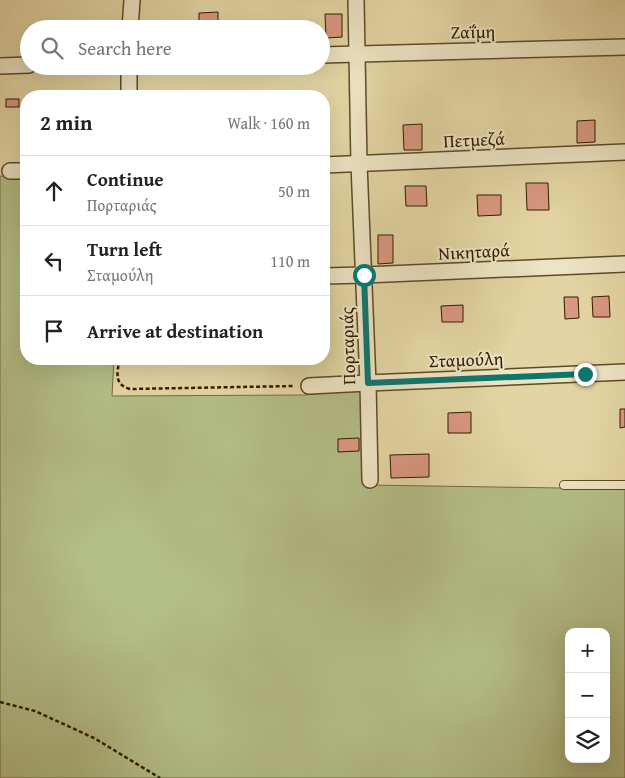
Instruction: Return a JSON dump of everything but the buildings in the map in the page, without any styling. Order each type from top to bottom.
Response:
[{"type":"street","points":[[131,20],[132,0]]},
{"type":"street","name":"Πορταριάς","points":[[356,0],[359,164],[370,480]]},
{"type":"street","name":"Ζαΐμη","points":[[330,55],[625,48]]},
{"type":"street","points":[[0,66],[20,65]]},
{"type":"street","points":[[129,75],[129,90]]},
{"type":"street","name":"Πετμεζά","points":[[330,165],[625,152]]},
{"type":"street","points":[[10,171],[20,171]]},
{"type":"street","name":"Νικηταρά","points":[[330,276],[625,264]]},
{"type":"street","name":"Σταμούλη","points":[[309,386],[625,372]]},
{"type":"lane","points":[[564,485],[625,485]]},
{"type":"path","points":[[119,365],[119,382],[122,387],[130,389],[309,386]]},
{"type":"path","points":[[0,702],[35,711],[94,738],[160,778]]},
{"type":"green space","points":[[0,176],[20,177],[20,365],[114,365],[112,396],[305,395],[364,389],[366,485],[625,489],[625,778],[0,778]]},
{"type":"route","points":[[364,275],[368,383],[585,374]]}]
